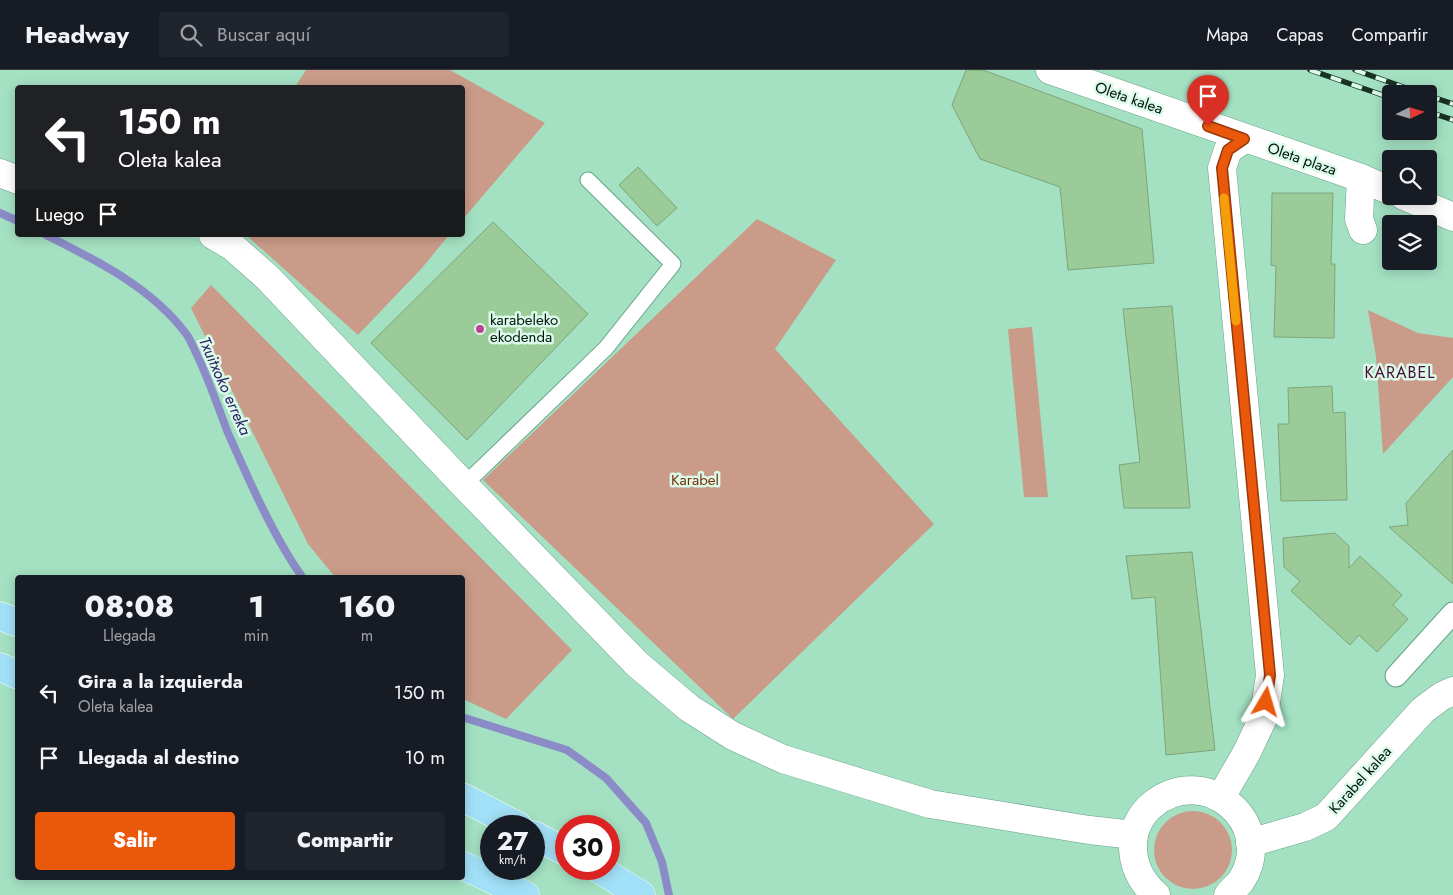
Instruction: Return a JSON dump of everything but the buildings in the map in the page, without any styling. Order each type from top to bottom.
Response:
[{"type":"highway","points":[[0,616],[15,622]]},
{"type":"highway","points":[[0,667],[15,674]]},
{"type":"highway","points":[[465,799],[497,815]]},
{"type":"highway","points":[[465,866],[525,895]]},
{"type":"highway","points":[[617,880],[641,895]]},
{"type":"street","name":"Oleta kalea","points":[[1050,70],[1244,139]]},
{"type":"street","name":"Oleta plaza","points":[[1244,139],[1382,187]]},
{"type":"street","points":[[1221,797],[1246,754],[1264,716],[1270,675],[1222,168],[1228,150],[1244,139]]},
{"type":"street","points":[[0,173],[15,179]]},
{"type":"street","points":[[1360,178],[1359,219],[1362,230]]},
{"type":"street","points":[[1425,205],[1453,217]]},
{"type":"street","points":[[216,237],[233,247],[268,278],[637,664],[689,708],[733,736],[783,759],[930,804],[1089,830],[1134,835]]},
{"type":"street","points":[[1396,676],[1453,614]]},
{"type":"street","name":"Karabel kalea","points":[[1250,843],[1305,827],[1326,817],[1423,710],[1442,696],[1453,691]]},
{"type":"street","points":[[1156,895],[1146,886],[1137,871],[1133,853],[1134,835],[1139,820],[1148,808],[1160,798],[1190,789],[1206,791],[1221,797],[1241,816],[1247,829],[1250,843],[1248,863],[1241,881],[1228,895]]},
{"type":"lane","points":[[464,485],[606,348],[674,264],[588,180]]},
{"type":"green space","points":[[306,70],[450,70],[545,123],[465,217],[465,85],[296,85]]},
{"type":"green space","name":"Karabel","points":[[757,219],[836,260],[775,349],[934,524],[733,719],[483,480]]},
{"type":"green space","points":[[248,237],[447,237],[422,268],[358,335]]},
{"type":"green space","points":[[211,285],[572,650],[506,719],[465,700],[465,575],[333,575],[308,544],[191,308]]},
{"type":"green space","points":[[1368,310],[1418,333],[1453,338],[1453,377],[1383,454],[1376,357]]},
{"type":"green space","points":[[1032,327],[1048,497],[1024,497],[1008,329]]},
{"type":"green space","points":[[1193,811],[1208,814],[1221,822],[1229,835],[1232,850],[1229,865],[1221,878],[1208,886],[1193,889],[1178,886],[1165,878],[1157,865],[1154,850],[1157,835],[1165,822],[1178,814]]},
{"type":"waterway","name":"Txuitxoko erreka","points":[[0,213],[15,220]]},
{"type":"waterway","name":"Txuitxoko erreka","points":[[50,237],[104,265],[141,289],[158,303],[187,335],[253,488],[282,545],[301,575]]},
{"type":"waterway","name":"Txuitxoko erreka","points":[[465,718],[567,750],[606,778],[646,823],[662,862],[669,895]]},
{"type":"railway","points":[[1310,70],[1382,95]]},
{"type":"railway","points":[[1355,70],[1398,85]]},
{"type":"railway","points":[[1438,99],[1453,104]]},
{"type":"railway","points":[[1438,115],[1453,120]]},
{"type":"slow traffic","points":[[1224,198],[1236,321]]},
{"type":"place","name":"karabeleko ekodenda","points":[[480,329]]},
{"type":"district","name":"KARABEL","points":[[1400,372]]},
{"type":"route","points":[[1208,126],[1244,139],[1228,150],[1222,168],[1270,675],[1266,702]]}]
